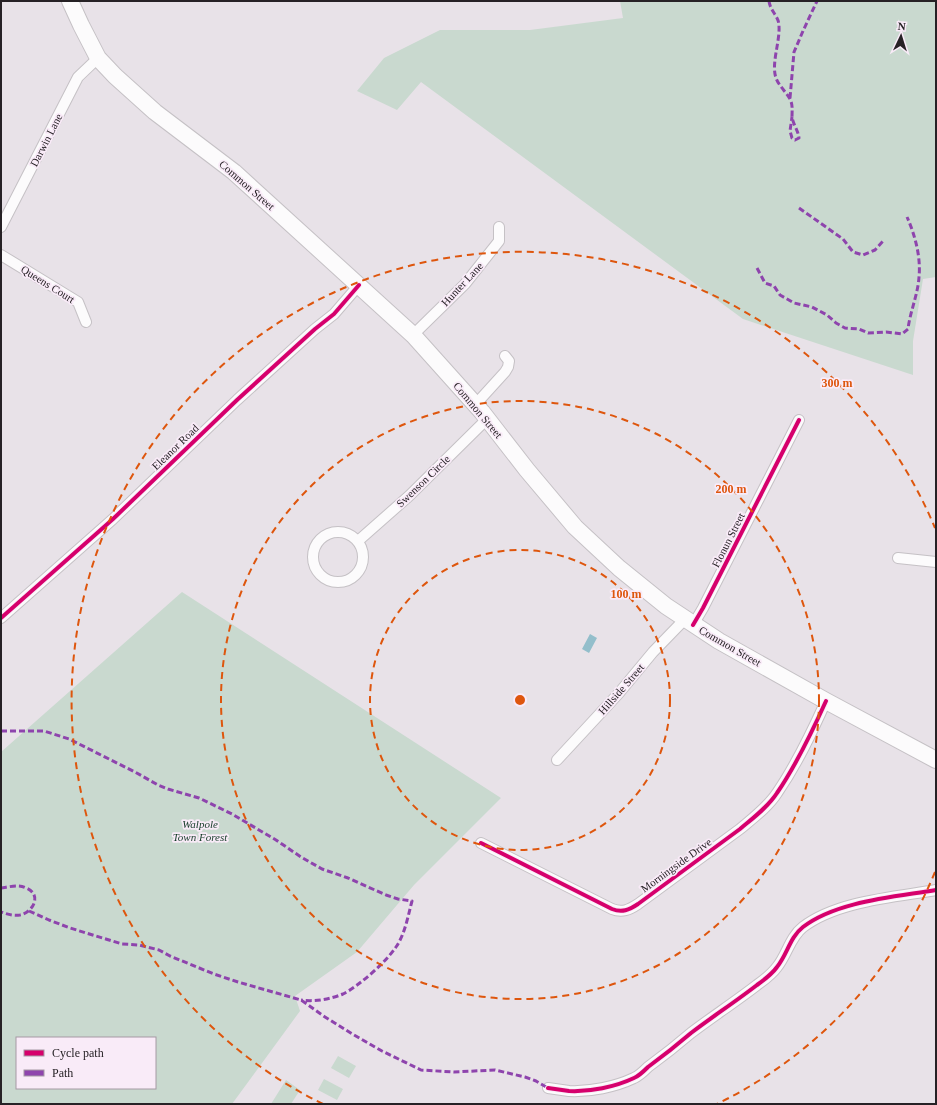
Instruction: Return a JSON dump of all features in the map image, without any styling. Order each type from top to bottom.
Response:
[{"type":"main road","name":"Common Street","points":[[70,1],[98,58],[115,76],[155,112],[234,172],[413,335],[487,419],[527,470],[575,527],[629,576],[666,606],[723,643],[826,701],[936,760]]},
{"type":"street","name":"Darwin Lane","points":[[1,227],[78,77],[98,58]]},
{"type":"street","name":"Hunter Lane","points":[[413,335],[465,284],[499,241],[499,227]]},
{"type":"street","name":"Queens Court","points":[[1,255],[78,302],[86,322]]},
{"type":"street","name":"Eleanor Road","points":[[1,618],[113,518],[237,400],[315,329],[334,314],[359,286]]},
{"type":"street","points":[[475,405],[505,372],[509,361],[505,356]]},
{"type":"street","name":"Swenson Circle","points":[[358,542],[409,496],[487,419]]},
{"type":"street","name":"Flonun Street","points":[[689,622],[703,608],[799,420]]},
{"type":"street","points":[[343,532],[354,537],[358,542],[364,558],[360,570],[356,574],[346,581],[340,582],[328,580],[319,572],[314,562],[314,550],[320,539],[325,535],[343,532]]},
{"type":"street","points":[[898,558],[936,562]]},
{"type":"street","name":"Hillside Street","points":[[557,760],[619,693],[653,652],[689,622]]},
{"type":"street","name":"Morningside Drive","points":[[481,843],[602,904],[616,910],[626,911],[638,904],[740,829],[754,818],[772,800],[805,746],[826,701]]},
{"type":"street","points":[[548,1088],[569,1091],[585,1090],[611,1086],[635,1078],[692,1033],[742,997],[777,968],[794,938],[803,926],[834,911],[865,901],[936,890]]},
{"type":"green space","points":[[620,1],[936,1],[936,277],[923,279],[913,341],[913,375],[743,319],[421,82],[397,110],[357,91],[384,58],[440,30],[530,30],[623,18]]},
{"type":"green space","name":"Walpole Town Forest","points":[[182,592],[501,798],[414,885],[357,952],[295,996],[300,1011],[232,1104],[1,1104],[1,752]]},
{"type":"green space","points":[[338,1056],[356,1066],[349,1078],[331,1068]]},
{"type":"green space","points":[[324,1079],[343,1089],[337,1100],[318,1090]]},
{"type":"green space","points":[[286,1080],[300,1090],[291,1104],[271,1104]]},
{"type":"water","points":[[590,634],[597,638],[589,653],[582,649]]},
{"type":"marked path","points":[[769,1],[771,8],[779,22],[774,66],[776,78],[791,101],[792,117],[799,138],[795,140],[792,138],[790,131],[792,117]]},
{"type":"marked path","points":[[790,98],[794,52],[817,1]]},
{"type":"marked path","points":[[799,208],[843,239],[853,252],[863,255],[875,250],[884,240]]},
{"type":"marked path","points":[[757,268],[765,283],[774,286],[780,295],[794,303],[812,307],[827,315],[836,323],[845,328],[859,329],[868,333],[886,332],[902,334],[908,329],[917,290],[919,269],[917,246],[907,217]]},
{"type":"marked path","points":[[1,731],[44,731],[69,739],[158,785],[199,798],[232,814],[322,869],[348,878],[386,895],[412,901],[406,925],[399,942],[386,960],[372,973],[343,994],[323,1000],[301,1000]]},
{"type":"marked path","points":[[1,888],[20,886],[31,891],[35,898],[32,907],[25,913],[15,915],[1,912]]},
{"type":"marked path","points":[[29,911],[70,928],[122,944],[139,945],[159,950],[214,974],[301,1000],[354,1035],[382,1051],[421,1070],[454,1072],[495,1070],[525,1077],[548,1088]]},
{"type":"cycle path","points":[[1,618],[113,519],[237,400],[315,329],[334,314],[359,285]]},
{"type":"cycle path","points":[[693,625],[799,420]]},
{"type":"cycle path","points":[[481,843],[612,909],[619,911],[628,909],[638,904],[740,829],[769,803],[798,759],[826,701]]},
{"type":"cycle path","points":[[548,1088],[569,1091],[594,1090],[619,1084],[640,1075],[691,1033],[768,977],[775,970],[799,931],[817,918],[832,911],[867,901],[936,890]]}]
